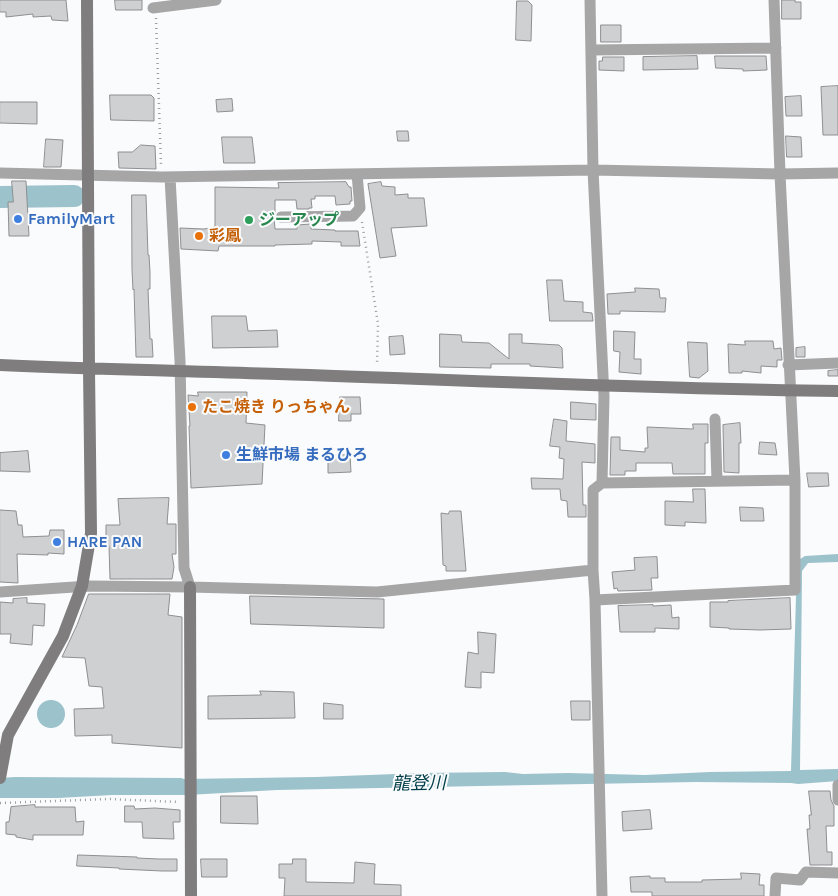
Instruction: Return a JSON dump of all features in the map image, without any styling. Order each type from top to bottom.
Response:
[{"type":"street","points":[[0,778],[8,735],[63,636],[82,586],[91,533],[87,0]]},
{"type":"street","points":[[153,8],[216,0]]},
{"type":"street","points":[[590,0],[593,170],[604,385],[602,483]]},
{"type":"street","points":[[595,600],[794,590],[795,480],[788,365],[774,0]]},
{"type":"street","points":[[591,50],[776,48]]},
{"type":"street","points":[[0,173],[166,177],[593,170],[780,174],[838,173]]},
{"type":"street","points":[[281,217],[353,216],[360,208],[357,174]]},
{"type":"street","points":[[166,177],[180,372],[184,568],[190,587],[191,896]]},
{"type":"street","points":[[788,365],[838,363]]},
{"type":"street","points":[[0,365],[838,391]]},
{"type":"street","points":[[715,419],[717,481]]},
{"type":"street","points":[[602,896],[593,570],[593,490],[602,483],[795,480]]},
{"type":"street","points":[[0,592],[82,586],[377,592],[593,570]]},
{"type":"street","points":[[838,785],[838,800]]},
{"type":"street","points":[[775,896],[776,878],[800,880],[806,872],[838,873]]},
{"type":"path","points":[[153,8],[156,12],[166,177]]},
{"type":"path","points":[[360,208],[378,324],[377,369]]},
{"type":"path","points":[[0,803],[109,799],[191,803]]},
{"type":"water","name":"龍登川","points":[[838,554],[838,562],[808,563],[802,571],[800,770],[838,769],[838,781],[798,784],[696,782],[277,790],[187,795],[0,798],[0,778],[15,777],[184,779],[422,773],[505,772],[523,774],[645,775],[791,771],[797,561],[805,556]]},
{"type":"water","points":[[51,700],[61,704],[65,714],[61,724],[51,728],[41,724],[37,714],[41,704]]},
{"type":"building","points":[[0,0],[66,0],[68,21],[52,20],[51,16],[33,17],[33,14],[6,17],[6,12],[0,12]]},
{"type":"building","points":[[115,0],[142,0],[142,10],[116,10]]},
{"type":"building","points":[[782,0],[801,2],[801,19],[782,19]]},
{"type":"building","points":[[517,1],[528,1],[532,5],[531,41],[516,40]]},
{"type":"building","points":[[601,25],[621,25],[621,42],[601,42]]},
{"type":"building","points":[[697,56],[698,69],[643,70],[643,57]]},
{"type":"building","points":[[715,56],[766,56],[767,70],[743,71],[743,69],[716,68]]},
{"type":"building","points":[[603,57],[624,57],[624,71],[599,70],[599,61],[602,61]]},
{"type":"building","points":[[838,86],[838,135],[823,135],[821,87]]},
{"type":"building","points":[[110,95],[151,95],[154,98],[154,121],[111,120]]},
{"type":"building","points":[[801,96],[802,116],[786,116],[785,97]]},
{"type":"building","points":[[232,99],[233,111],[217,112],[216,100]]},
{"type":"building","points":[[0,102],[37,102],[37,124],[0,123]]},
{"type":"building","points":[[397,131],[408,131],[409,141],[398,141]]},
{"type":"building","points":[[786,136],[801,137],[802,157],[787,157]]},
{"type":"building","points":[[222,137],[252,137],[255,163],[224,163]]},
{"type":"building","points":[[46,139],[63,140],[61,167],[44,167]]},
{"type":"building","points":[[141,145],[155,146],[156,169],[119,168],[118,152],[132,152]]},
{"type":"building","name":"FamilyMart","points":[[12,181],[26,181],[29,236],[9,236],[8,202],[13,202]]},
{"type":"building","points":[[346,182],[351,187],[352,201],[350,201],[350,204],[336,205],[335,196],[315,196],[315,199],[311,199],[312,208],[297,209],[296,200],[275,200],[275,229],[297,229],[297,225],[311,224],[311,229],[358,231],[360,246],[341,246],[341,242],[312,241],[312,244],[275,246],[219,246],[218,251],[181,249],[180,228],[204,229],[215,227],[215,187],[279,188],[278,183]]},
{"type":"building","points":[[381,182],[382,186],[395,187],[395,195],[408,194],[408,198],[424,198],[427,226],[391,228],[396,256],[380,258],[368,184]]},
{"type":"building","points":[[132,195],[146,195],[150,272],[150,289],[148,289],[150,339],[152,339],[153,357],[136,357],[132,270]]},
{"type":"building","points":[[547,280],[562,280],[564,301],[583,302],[583,312],[592,313],[593,321],[550,321]]},
{"type":"building","points":[[635,288],[659,289],[660,298],[666,298],[665,312],[620,311],[620,314],[608,314],[607,294],[635,292]]},
{"type":"building","points":[[212,316],[246,316],[248,331],[277,330],[278,347],[213,348]]},
{"type":"building","points":[[614,331],[635,332],[634,359],[641,359],[641,374],[619,372],[620,352],[614,351]]},
{"type":"building","points":[[440,334],[461,335],[462,342],[489,343],[509,359],[509,334],[522,334],[522,343],[559,345],[562,348],[563,368],[530,366],[530,364],[491,364],[491,368],[440,367]]},
{"type":"building","points":[[403,336],[405,354],[390,355],[389,337]]},
{"type":"building","points":[[745,341],[773,341],[774,349],[781,348],[782,360],[777,360],[777,367],[761,366],[761,373],[742,371],[742,373],[729,373],[728,344],[745,345]]},
{"type":"building","points":[[688,342],[707,343],[708,371],[699,378],[690,377]]},
{"type":"building","points":[[805,347],[805,357],[796,357],[796,348]]},
{"type":"building","points":[[838,370],[838,376],[828,376],[828,371]]},
{"type":"building","name":"生鮮市場 まるひろ","points":[[198,392],[247,392],[246,423],[265,425],[262,484],[191,488],[188,395],[198,396]]},
{"type":"building","points":[[340,397],[360,397],[361,414],[351,414],[351,421],[339,421]]},
{"type":"building","points":[[571,402],[596,404],[596,420],[571,419]]},
{"type":"building","points":[[554,419],[567,421],[566,441],[595,444],[595,463],[582,462],[583,505],[586,505],[586,517],[568,517],[567,501],[561,500],[560,489],[532,489],[531,478],[563,479],[564,459],[559,458],[560,447],[550,446]]},
{"type":"building","points":[[740,423],[739,473],[724,472],[723,425]]},
{"type":"building","points":[[693,424],[708,424],[708,443],[705,443],[705,474],[673,474],[672,463],[636,463],[636,471],[625,471],[625,475],[610,475],[611,437],[620,437],[620,450],[645,452],[645,448],[648,448],[647,427],[693,429]]},
{"type":"building","points":[[760,442],[775,443],[777,455],[759,454]]},
{"type":"building","points":[[28,451],[30,472],[0,471],[0,453]]},
{"type":"building","points":[[350,455],[351,472],[328,473],[328,456]]},
{"type":"building","points":[[807,473],[828,473],[829,486],[809,487]]},
{"type":"building","points":[[693,489],[705,489],[706,523],[685,522],[685,526],[665,525],[665,501],[693,502]]},
{"type":"building","points":[[169,498],[167,524],[176,524],[176,554],[172,554],[174,567],[172,579],[110,579],[109,546],[106,546],[106,525],[120,525],[118,499]]},
{"type":"building","points":[[740,507],[763,508],[764,521],[741,521]]},
{"type":"building","points":[[0,510],[16,511],[18,525],[22,525],[23,537],[49,536],[50,530],[64,530],[64,554],[17,554],[18,583],[0,582]]},
{"type":"building","points":[[450,511],[461,511],[466,571],[446,571],[446,566],[443,565],[441,513],[448,514]]},
{"type":"building","points":[[657,557],[658,578],[651,578],[652,590],[618,591],[617,588],[614,589],[612,572],[635,570],[634,558]]},
{"type":"building","points":[[89,594],[170,594],[168,615],[182,617],[182,748],[112,743],[112,735],[75,736],[74,709],[104,708],[102,687],[89,686],[85,658],[62,657]]},
{"type":"building","points":[[250,596],[384,599],[384,628],[251,624]]},
{"type":"building","points":[[27,598],[27,603],[45,604],[44,626],[33,625],[32,645],[10,643],[11,634],[0,634],[0,602],[13,603],[13,599]]},
{"type":"building","points":[[790,598],[791,629],[760,630],[710,627],[710,602]]},
{"type":"building","points":[[671,605],[672,618],[679,617],[679,629],[655,628],[655,632],[620,632],[618,606]]},
{"type":"building","points":[[478,632],[496,634],[494,673],[481,672],[481,688],[465,687],[468,652],[478,654]]},
{"type":"building","points":[[260,691],[294,692],[295,718],[208,719],[208,696],[261,695]]},
{"type":"building","points":[[571,701],[590,701],[590,720],[572,720]]},
{"type":"building","points":[[324,703],[343,705],[343,719],[324,719]]},
{"type":"building","points":[[809,791],[830,791],[834,806],[834,826],[826,826],[827,852],[832,852],[832,865],[810,865],[807,829],[810,829],[809,815],[811,815]]},
{"type":"building","points":[[221,796],[257,796],[258,824],[221,823]]},
{"type":"building","points":[[35,805],[35,807],[75,807],[76,822],[84,821],[83,835],[33,835],[33,840],[6,834],[6,822],[9,822],[11,807]]},
{"type":"building","points":[[125,806],[134,806],[135,809],[180,810],[180,822],[173,822],[174,839],[143,838],[142,822],[125,822]]},
{"type":"building","points":[[650,810],[652,829],[623,831],[622,812]]},
{"type":"building","points":[[78,855],[177,859],[177,871],[77,866]]},
{"type":"building","points":[[201,859],[227,859],[227,877],[202,877]]},
{"type":"building","points":[[293,859],[306,859],[306,882],[354,883],[355,862],[375,864],[374,884],[401,885],[401,896],[284,896],[285,878],[279,878],[279,864],[292,864]]},
{"type":"building","points":[[741,873],[760,874],[759,885],[764,885],[764,896],[652,896],[652,892],[631,892],[630,877],[650,876],[650,878],[665,878],[665,882],[702,882],[702,880],[741,879]]},
{"type":"waterway","points":[[0,197],[74,196]]},
{"type":"place","name":"FamilyMart","points":[[18,219]]},
{"type":"place","name":"ジーアップ","points":[[249,220]]},
{"type":"place","name":"彩鳳","points":[[199,236]]},
{"type":"place","name":"たこ焼き りっちゃん","points":[[192,407]]},
{"type":"place","name":"生鮮市場 まるひろ","points":[[226,455]]},
{"type":"place","name":"HARE PAN","points":[[57,542]]}]
